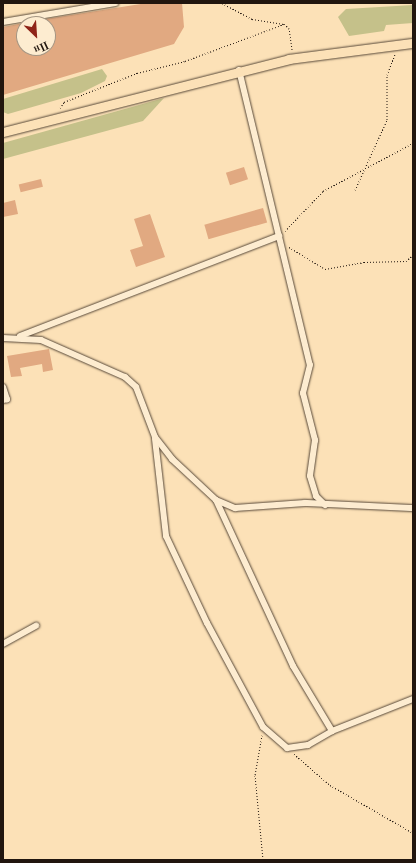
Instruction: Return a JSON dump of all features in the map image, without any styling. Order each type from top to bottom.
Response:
[{"type":"main road","points":[[3,132],[239,70],[294,58],[413,43]]},
{"type":"street","points":[[3,22],[115,3]]},
{"type":"street","points":[[239,70],[279,236],[284,244],[310,365],[303,392],[314,440],[310,476],[316,496],[325,505]]},
{"type":"street","points":[[18,337],[279,236]]},
{"type":"street","points":[[3,338],[18,337],[61,347],[125,377],[136,387],[155,437],[166,536],[207,623],[263,726],[287,748],[308,745],[332,731],[413,699]]},
{"type":"street","points":[[3,387],[7,399],[3,400]]},
{"type":"street","points":[[155,437],[172,459],[216,500],[235,508],[325,505],[413,508]]},
{"type":"street","points":[[216,500],[293,666],[332,731]]},
{"type":"street","points":[[3,644],[36,626]]},
{"type":"path","points":[[222,3],[252,19],[284,24],[289,28],[294,58]]},
{"type":"path","points":[[52,118],[64,102],[284,24]]},
{"type":"path","points":[[355,190],[368,165],[387,120],[386,75],[400,45]]},
{"type":"path","points":[[279,236],[323,192],[368,165],[413,143]]},
{"type":"path","points":[[413,210],[413,244]]},
{"type":"path","points":[[284,244],[325,269],[364,262],[406,261],[413,255]]},
{"type":"path","points":[[263,726],[255,775],[263,860]]},
{"type":"path","points":[[287,748],[330,785],[413,833]]},
{"type":"shaded area","points":[[413,5],[413,23],[386,25],[384,31],[349,36],[338,17],[346,9]]},
{"type":"shaded area","points":[[102,69],[107,76],[105,81],[81,93],[8,114],[3,112],[3,99]]},
{"type":"shaded area","points":[[164,98],[143,121],[3,159],[3,143]]},
{"type":"building","points":[[147,3],[182,3],[184,27],[174,44],[3,95],[3,27],[16,25],[16,56],[56,56],[56,17]]},
{"type":"building","points":[[244,167],[248,179],[230,185],[226,173]]},
{"type":"building","points":[[41,179],[43,187],[21,192],[19,185]]},
{"type":"building","points":[[15,200],[18,214],[3,217],[3,203]]},
{"type":"building","points":[[263,208],[267,222],[208,239],[204,225]]},
{"type":"building","points":[[150,214],[165,257],[136,267],[130,250],[143,246],[134,219]]},
{"type":"building","points":[[49,349],[53,370],[43,372],[42,364],[20,368],[22,376],[11,377],[7,356]]}]
